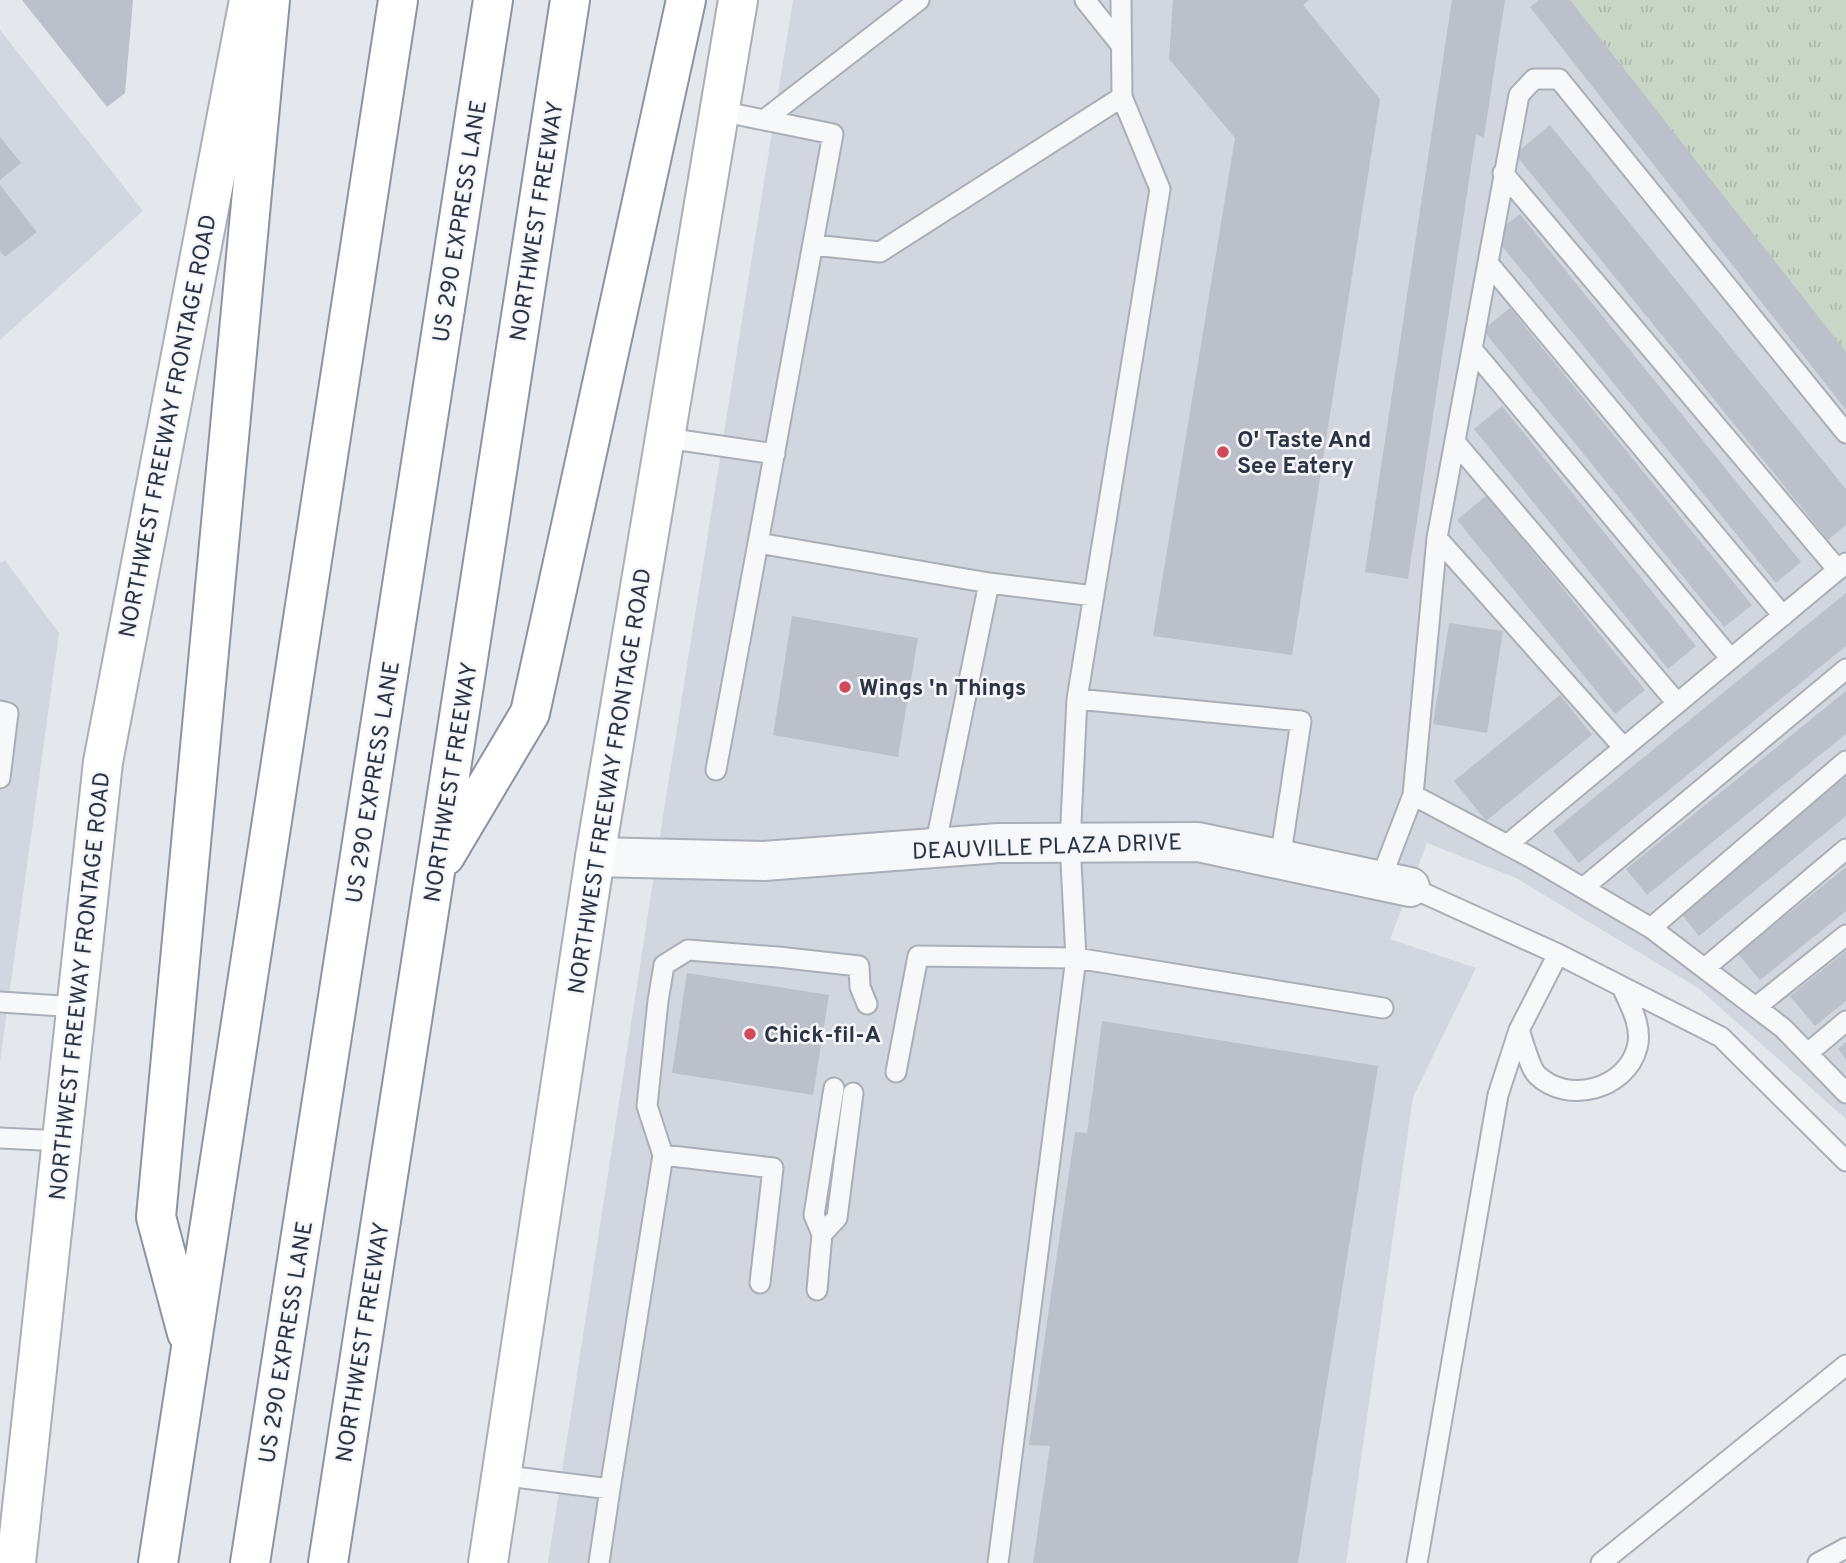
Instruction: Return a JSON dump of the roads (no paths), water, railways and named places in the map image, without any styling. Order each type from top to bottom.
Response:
[{"type":"main road","name":"NORTHWEST FREEWAY FRONTAGE ROAD","points":[[16,1563],[103,762],[249,0]]},
{"type":"main road","points":[[191,1349],[156,1217],[270,0]]},
{"type":"main road","points":[[158,1563],[398,0]]},
{"type":"main road","name":"US 290 EXPRESS LANE","points":[[250,1563],[493,0]]},
{"type":"main road","name":"NORTHWEST FREEWAY","points":[[328,1563],[570,0]]},
{"type":"main road","points":[[435,873],[530,713],[686,0]]},
{"type":"main road","name":"NORTHWEST FREEWAY FRONTAGE ROAD","points":[[488,1563],[499,1475],[595,857],[738,0]]},
{"type":"street","name":"DEAUVILLE PLAZA DRIVE","points":[[595,857],[764,861],[999,843],[1198,842],[1395,883]]},
{"type":"lane","points":[[764,120],[919,0]]},
{"type":"lane","points":[[1085,0],[1121,45]]},
{"type":"lane","points":[[998,1563],[1076,958],[1069,843],[1077,699],[1160,189],[1122,97],[1121,0]]},
{"type":"lane","points":[[1846,433],[1559,79],[1534,79],[1519,95],[1437,538],[1413,795],[1395,883],[1558,954],[1721,1037],[1846,1161]]},
{"type":"lane","points":[[813,245],[880,252],[1122,97]]},
{"type":"lane","points":[[716,771],[833,134],[720,111]]},
{"type":"lane","points":[[1503,173],[1842,567],[1507,845]]},
{"type":"lane","points":[[1488,263],[1783,616]]},
{"type":"lane","points":[[1472,349],[1731,659]]},
{"type":"lane","points":[[666,438],[775,454]]},
{"type":"lane","points":[[1455,442],[1677,703]]},
{"type":"lane","points":[[1437,538],[1624,748]]},
{"type":"lane","points":[[758,543],[989,583],[1094,596]]},
{"type":"lane","points":[[935,848],[989,583]]},
{"type":"lane","points":[[1583,888],[1846,669]]},
{"type":"lane","points":[[1077,699],[1301,720],[1280,860]]},
{"type":"lane","points":[[0,711],[8,713],[3,735],[0,778]]},
{"type":"lane","points":[[1651,928],[1846,761]]},
{"type":"lane","points":[[1413,795],[1507,845],[1651,928],[1783,1028],[1846,1093]]},
{"type":"lane","points":[[1705,968],[1846,849]]},
{"type":"lane","points":[[1756,1007],[1846,935]]},
{"type":"lane","points":[[599,1563],[663,1155],[647,1106],[657,1000],[664,965],[688,950],[859,966],[858,997]]},
{"type":"lane","points":[[1416,1563],[1498,1095],[1519,1030],[1558,954]]},
{"type":"lane","points":[[896,1072],[918,956],[1076,958],[1383,1008]]},
{"type":"lane","points":[[1519,1030],[1536,1074],[1563,1091],[1590,1091],[1623,1073],[1638,1048],[1637,1022],[1622,987]]},
{"type":"lane","points":[[0,1002],[77,1007]]},
{"type":"lane","points":[[1808,1053],[1846,1021]]},
{"type":"lane","points":[[817,1290],[822,1234],[837,1218],[843,1090]]},
{"type":"lane","points":[[0,1138],[62,1141]]},
{"type":"lane","points":[[663,1155],[773,1168],[760,1283]]},
{"type":"lane","points":[[1601,1563],[1846,1365]]},
{"type":"lane","points":[[499,1475],[610,1489]]},
{"type":"lane","points":[[1818,1563],[1846,1548]]},
{"type":"place","name":"O' Taste And See Eatery","points":[[1223,452]]},
{"type":"place","name":"Wings 'n Things","points":[[845,687]]},
{"type":"place","name":"Chick-fil-A","points":[[750,1034]]}]
